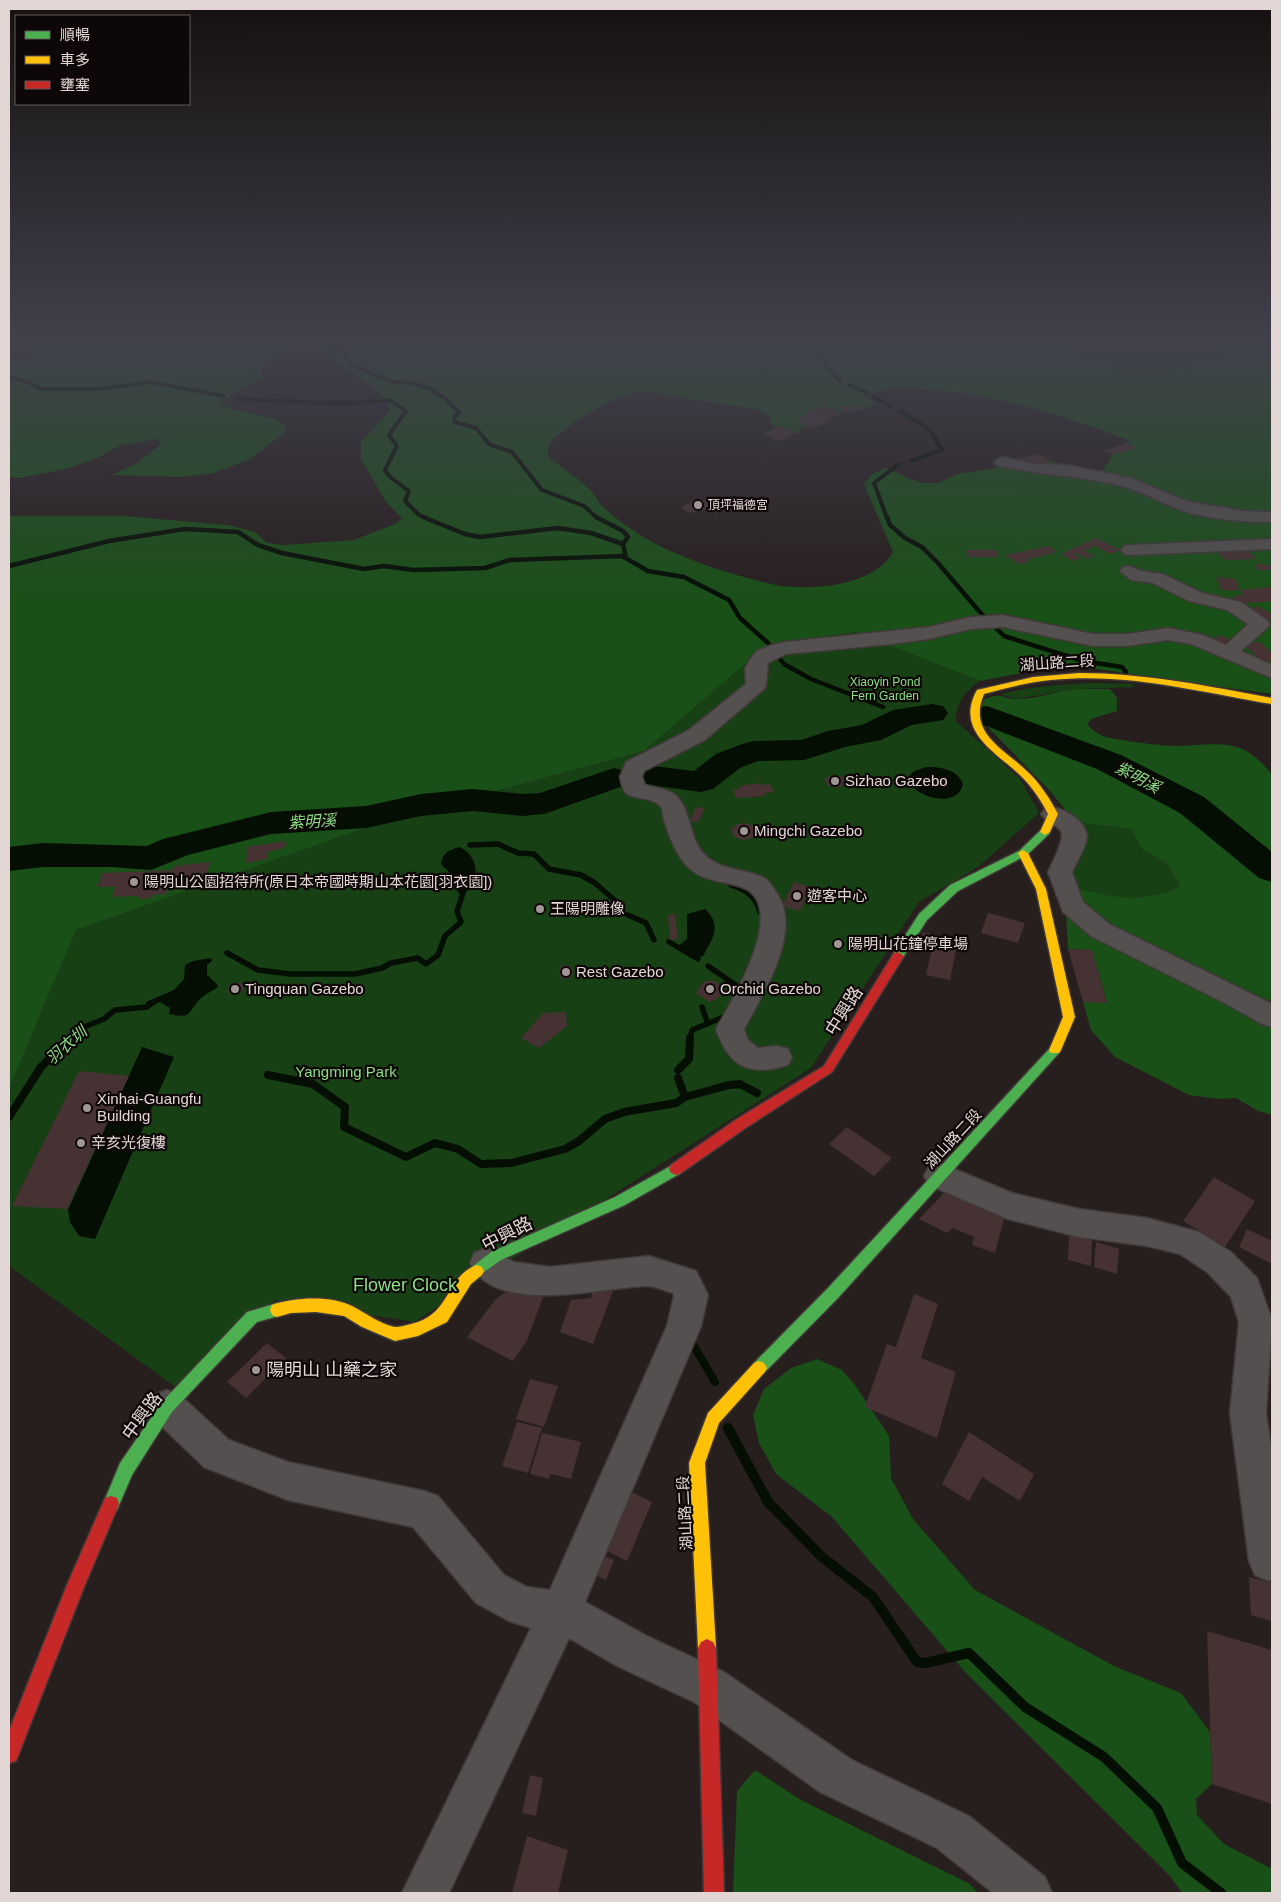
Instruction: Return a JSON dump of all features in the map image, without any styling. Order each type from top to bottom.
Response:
[{"type":"street","points":[[1002,462],[1035,469],[1066,470],[1130,483],[1185,506],[1243,516],[1272,517]]},
{"type":"street","points":[[1130,550],[1272,544]]},
{"type":"street","points":[[1129,571],[1137,576],[1163,581],[1196,597],[1234,606],[1266,622],[1228,652]]},
{"type":"street","points":[[778,1057],[752,1059],[736,1046],[730,1029],[760,976],[773,935],[772,901],[758,885],[706,870],[697,863],[688,852],[674,816],[673,806],[635,778],[678,746],[718,720],[756,686],[754,670],[757,662],[775,650],[892,638],[980,622],[1003,621],[1093,640],[1128,640],[1168,634],[1196,639],[1272,672]]},
{"type":"street","name":"湖山路二段","points":[[1053,814],[1046,798],[1021,769],[981,734],[971,713],[970,706],[980,692],[1024,679],[1078,674],[1134,677],[1272,701]]},
{"type":"street","points":[[1023,853],[1048,829],[1053,814],[1072,827],[1075,837],[1060,872],[1072,906],[1100,930],[1227,992],[1272,1017]]},
{"type":"street","name":"湖山路二段","points":[[714,1893],[709,1687],[697,1463],[713,1418],[833,1293],[1056,1050],[1070,1017],[1041,888],[1023,853]]},
{"type":"street","name":"中興路","points":[[9,1754],[76,1585],[126,1469],[167,1407],[252,1317],[291,1306],[316,1305],[347,1310],[367,1322],[395,1334],[410,1331],[442,1317],[466,1279],[496,1256],[620,1201],[667,1175],[742,1123],[828,1069],[923,917],[954,888],[1023,853]]},
{"type":"street","points":[[940,1176],[1008,1205],[1079,1223],[1147,1232],[1188,1242],[1219,1262],[1259,1298],[1248,1412],[1269,1561]]},
{"type":"street","points":[[425,1893],[561,1611],[684,1326],[692,1295],[684,1282],[649,1271],[550,1282],[508,1276],[486,1263]]},
{"type":"street","points":[[167,1407],[217,1454],[288,1481],[424,1510],[490,1589],[523,1607],[561,1611],[632,1651],[709,1687],[836,1776],[953,1832],[1029,1893]]},
{"type":"green space","points":[[9,429],[286,429],[285,432],[250,459],[213,473],[183,477],[111,475],[137,463],[161,444],[158,439],[121,445],[93,460],[69,468],[20,478],[9,477]]},
{"type":"green space","points":[[373,429],[566,429],[555,437],[547,448],[549,458],[577,478],[594,494],[606,510],[641,536],[683,557],[727,572],[771,584],[820,587],[856,580],[871,573],[884,564],[893,552],[864,484],[872,474],[885,468],[921,483],[939,483],[957,474],[996,468],[1016,459],[1027,466],[1052,461],[1072,473],[1101,472],[1113,455],[1136,448],[1127,443],[1131,441],[1097,429],[1272,429],[1272,694],[1089,668],[1047,668],[980,681],[855,632],[765,647],[644,751],[382,822],[76,930],[9,1089],[9,516],[123,516],[228,525],[255,532],[267,543],[284,545],[354,540],[397,523],[402,518],[386,502],[361,459],[361,442]]},
{"type":"green space","points":[[786,429],[799,429],[801,431],[799,433]]},
{"type":"green space","name":"Yangming Park","points":[[855,632],[980,681],[962,698],[956,721],[1020,779],[1039,813],[978,867],[919,902],[811,1068],[414,1322],[275,1300],[174,1386],[9,1266],[9,1089],[76,930],[382,822],[644,751],[765,647]]},
{"type":"green space","points":[[1097,683],[1133,684],[1133,687],[1075,689],[1016,699],[1001,694],[1049,686]]},
{"type":"green space","points":[[1075,689],[1110,689],[1117,698],[1117,711],[1091,719],[1087,725],[1101,735],[1127,741],[1169,746],[1228,745],[1250,753],[1272,775],[1272,1001],[1253,997],[1264,1023],[1272,1027],[1272,1115],[1258,1111],[1236,1098],[1219,1099],[1189,1095],[1115,1057],[1091,1030],[1083,1002],[1107,1002],[1092,950],[1068,949],[1066,915],[1071,887],[1113,896],[1139,897],[1152,896],[1180,886],[1167,864],[1140,847],[1132,829],[1075,822],[1051,792],[980,719],[983,700],[989,697],[998,695],[1022,699]]},
{"type":"green space","points":[[1075,822],[1133,829],[1140,847],[1167,864],[1180,886],[1151,897],[1117,898],[1071,887],[1067,872]]},
{"type":"green space","points":[[817,1359],[842,1370],[855,1385],[889,1436],[891,1478],[913,1519],[975,1590],[1116,1667],[1181,1693],[1210,1732],[1212,1784],[1196,1799],[1197,1815],[1224,1844],[1272,1869],[1272,1893],[1182,1893],[1170,1876],[966,1673],[832,1517],[776,1474],[759,1443],[753,1415],[764,1389],[791,1368]]},
{"type":"green space","points":[[755,1770],[801,1800],[970,1884],[978,1893],[733,1893],[737,1791]]},
{"type":"shaded area","points":[[927,767],[943,768],[957,775],[963,784],[960,792],[947,799],[939,799],[916,790],[911,785],[910,775],[914,771]]},
{"type":"shaded area","points":[[459,847],[471,857],[475,864],[476,872],[472,886],[467,891],[459,894],[450,873],[441,864],[447,852]]},
{"type":"shaded area","points":[[705,909],[714,921],[714,932],[703,956],[695,958],[679,946],[687,939],[687,914]]},
{"type":"shaded area","points":[[211,958],[212,961],[207,965],[207,975],[218,987],[200,999],[187,1015],[169,1014],[170,1008],[160,1002],[149,1008],[147,1007],[146,1002],[174,990],[184,979],[185,965],[193,961]]},
{"type":"shaded area","points":[[142,1047],[174,1057],[95,1239],[79,1236],[70,1222],[68,1210]]},
{"type":"building","points":[[773,429],[787,429],[797,432],[783,440],[776,441],[772,440],[776,438],[764,434]]},
{"type":"building","points":[[1127,443],[1137,448],[1113,455],[1103,451]]},
{"type":"building","points":[[1040,454],[1052,461],[1027,466],[1016,459]]},
{"type":"building","name":"頂坪福德宮","points":[[716,500],[711,508],[689,513],[681,507],[695,501]]},
{"type":"building","points":[[1096,538],[1120,550],[1110,554],[1095,546],[1084,551],[1095,556],[1088,559],[1076,553],[1074,554],[1081,558],[1073,561],[1061,554]]},
{"type":"building","points":[[1049,546],[1057,552],[1026,560],[1029,562],[1019,564],[1005,555]]},
{"type":"building","points":[[966,550],[996,550],[999,557],[968,557]]},
{"type":"building","points":[[1247,550],[1256,559],[1225,560],[1217,552]]},
{"type":"building","points":[[1255,564],[1272,565],[1272,570],[1257,570]]},
{"type":"building","points":[[1216,577],[1236,579],[1240,589],[1236,588],[1237,591],[1221,590]]},
{"type":"building","points":[[1272,587],[1272,601],[1239,604],[1232,596],[1244,595],[1239,590]]},
{"type":"building","points":[[1258,606],[1272,614],[1272,619],[1267,621],[1247,610]]},
{"type":"building","points":[[1219,635],[1232,640],[1225,646],[1212,641]]},
{"type":"building","points":[[1260,642],[1272,653],[1272,661],[1263,662],[1243,644]]},
{"type":"building","points":[[881,679],[886,680],[890,685],[887,687],[878,684],[878,681]]},
{"type":"building","name":"Sizhao Gazebo","points":[[833,775],[843,777],[845,784],[837,788],[827,785],[825,778]]},
{"type":"building","points":[[760,783],[761,785],[770,784],[774,792],[765,793],[766,796],[736,798],[733,790],[740,789],[739,786]]},
{"type":"building","points":[[696,807],[705,808],[698,823],[690,821]]},
{"type":"building","name":"Mingchi Gazebo","points":[[747,823],[756,827],[755,829],[758,833],[753,838],[743,840],[734,837],[731,829],[737,824]]},
{"type":"building","points":[[286,841],[284,848],[267,852],[267,859],[246,863],[247,847]]},
{"type":"building","name":"陽明山公園招待所(原日本帝國時期山本花園[羽衣園])","points":[[210,862],[206,877],[171,878],[166,894],[153,895],[151,898],[138,899],[139,896],[112,897],[115,887],[97,887],[102,873],[173,870],[174,866]]},
{"type":"building","name":"遊客中心","points":[[794,882],[811,887],[800,911],[782,906]]},
{"type":"building","points":[[988,913],[1025,923],[1018,943],[981,933]]},
{"type":"building","points":[[675,914],[678,939],[670,940],[668,915]]},
{"type":"building","points":[[923,932],[958,940],[950,980],[926,975],[932,948],[920,945]]},
{"type":"building","points":[[1068,949],[1092,950],[1107,1003],[1083,1002]]},
{"type":"building","name":"Rest Gazebo","points":[[566,965],[571,967],[573,972],[571,977],[566,979],[561,977],[559,972],[561,967]]},
{"type":"building","name":"Orchid Gazebo","points":[[704,981],[715,981],[722,987],[722,992],[717,999],[709,1002],[696,993]]},
{"type":"building","name":"Tingquan Gazebo","points":[[241,983],[244,987],[242,992],[230,994],[227,991],[229,986]]},
{"type":"building","points":[[566,1012],[567,1026],[539,1048],[521,1038],[543,1013]]},
{"type":"building","name":"Xinhai-Guangfu Building","points":[[79,1071],[129,1076],[67,1209],[12,1206]]},
{"type":"building","points":[[847,1127],[892,1158],[874,1176],[829,1144]]},
{"type":"building","points":[[1214,1177],[1255,1201],[1225,1247],[1183,1221]]},
{"type":"building","points":[[949,1188],[1006,1211],[995,1253],[972,1245],[974,1237],[953,1228],[947,1233],[919,1219]]},
{"type":"building","points":[[1247,1229],[1272,1241],[1272,1264],[1239,1247]]},
{"type":"building","points":[[1069,1234],[1092,1240],[1091,1266],[1068,1260]]},
{"type":"building","points":[[1096,1242],[1119,1249],[1117,1274],[1094,1267]]},
{"type":"building","points":[[610,1283],[613,1291],[593,1344],[560,1332],[571,1300],[591,1298],[593,1285]]},
{"type":"building","points":[[514,1285],[545,1292],[527,1340],[513,1361],[467,1337],[495,1300]]},
{"type":"building","points":[[914,1294],[938,1304],[921,1358],[956,1372],[937,1438],[865,1407],[887,1344],[896,1347]]},
{"type":"building","name":"陽明山 山藥之家","points":[[267,1343],[286,1358],[246,1398],[227,1382]]},
{"type":"building","points":[[530,1379],[558,1386],[544,1427],[516,1419]]},
{"type":"building","points":[[517,1422],[542,1428],[528,1473],[502,1466]]},
{"type":"building","points":[[969,1432],[1034,1474],[1020,1501],[982,1477],[969,1501],[942,1484]]},
{"type":"building","points":[[542,1433],[581,1442],[571,1479],[551,1474],[549,1479],[530,1474]]},
{"type":"building","points":[[625,1489],[652,1502],[627,1561],[599,1547]]},
{"type":"building","points":[[597,1553],[614,1560],[606,1580],[589,1572]]},
{"type":"building","points":[[1249,1577],[1272,1583],[1272,1621],[1251,1615]]},
{"type":"building","points":[[1207,1631],[1272,1650],[1272,1804],[1212,1784]]},
{"type":"building","points":[[530,1775],[543,1778],[536,1816],[522,1813]]},
{"type":"building","points":[[527,1836],[568,1850],[558,1893],[512,1893]]},
{"type":"waterway","points":[[393,429],[389,435],[397,446],[385,470],[390,477],[409,491],[405,501],[419,515],[426,518]]},
{"type":"waterway","points":[[477,429],[489,444],[512,452],[542,490],[584,506],[597,518]]},
{"type":"waterway","points":[[911,461],[942,450],[928,429]]},
{"type":"waterway","points":[[887,518],[874,483],[899,464]]},
{"type":"waterway","points":[[423,517],[465,534],[480,537],[558,528],[591,533],[623,544]]},
{"type":"waterway","points":[[596,517],[623,531],[628,537],[623,544]]},
{"type":"waterway","points":[[887,517],[890,525],[905,538],[922,547],[938,563],[978,610],[1004,636],[1083,661],[1122,667],[1126,672]]},
{"type":"waterway","points":[[9,566],[109,541],[185,529],[238,532],[258,545],[282,553],[364,569],[384,566],[413,570],[485,568],[510,560],[622,556],[648,571],[684,577],[729,600],[740,618],[768,643],[784,664],[811,679],[883,707]]},
{"type":"waterway","points":[[623,544],[626,558]]},
{"type":"waterway","name":"紫明溪","points":[[647,776],[701,782],[728,761],[753,751],[804,750],[839,738],[870,733],[904,717],[932,713]]},
{"type":"waterway","name":"紫明溪","points":[[987,715],[1109,762],[1192,805],[1272,870]]},
{"type":"waterway","name":"紫明溪","points":[[9,859],[43,855],[111,855],[151,858],[176,847],[271,823],[366,817],[421,805],[473,800],[522,805],[544,803],[614,778]]},
{"type":"waterway","points":[[470,845],[498,844],[518,853],[534,854],[549,869],[581,875],[595,883],[620,905]]},
{"type":"waterway","points":[[731,885],[750,894],[760,912]]},
{"type":"waterway","points":[[227,953],[258,970],[290,974],[355,974],[382,968],[391,963],[418,958],[426,964],[438,955],[445,936],[461,922],[457,911],[465,887]]},
{"type":"waterway","points":[[628,915],[646,923],[654,940]]},
{"type":"waterway","points":[[669,942],[698,959]]},
{"type":"waterway","points":[[708,966],[737,986],[743,987],[742,989]]},
{"type":"waterway","name":"羽衣圳","points":[[69,1039],[84,1027],[104,1019],[115,1010],[147,1007],[153,1002]]},
{"type":"waterway","points":[[702,1007],[708,1023]]},
{"type":"waterway","points":[[708,1023],[726,1016],[728,1012]]},
{"type":"waterway","points":[[690,1039],[692,1030],[708,1023]]},
{"type":"waterway","points":[[678,1070],[689,1059],[690,1038]]},
{"type":"waterway","name":"羽衣圳","points":[[9,1117],[41,1067],[69,1039]]},
{"type":"waterway","points":[[268,1075],[313,1084],[345,1107],[344,1127],[406,1157],[435,1143],[458,1149],[481,1164],[511,1163],[565,1149],[579,1141],[605,1119],[624,1112],[676,1103],[685,1097]]},
{"type":"waterway","points":[[678,1078],[685,1097]]},
{"type":"waterway","points":[[685,1097],[729,1085],[740,1084],[757,1093]]},
{"type":"waterway","points":[[689,1338],[715,1382]]},
{"type":"waterway","points":[[728,1428],[768,1502],[822,1557],[873,1597],[917,1662],[925,1663],[969,1653],[1025,1707],[1104,1757],[1157,1808],[1182,1863],[1221,1893]]},
{"type":"traffic: fast","points":[[898,956],[923,917],[954,888],[1023,853],[1045,832]]},
{"type":"traffic: fast","points":[[759,1368],[833,1293],[1055,1050]]},
{"type":"traffic: fast","points":[[477,1271],[496,1256],[620,1201],[676,1169]]},
{"type":"traffic: fast","points":[[111,1504],[126,1469],[167,1407],[252,1317],[277,1310]]},
{"type":"traffic: slow","points":[[1045,832],[1053,814],[1043,797],[1026,776],[992,746],[977,727],[974,717],[975,705],[980,692],[1024,681],[1079,675],[1162,681],[1272,701]]},
{"type":"traffic: slow","points":[[1023,853],[1041,889],[1069,1017],[1055,1050]]},
{"type":"traffic: slow","points":[[277,1310],[291,1306],[316,1305],[347,1310],[367,1322],[395,1334],[418,1329],[442,1317],[466,1279],[477,1271]]},
{"type":"traffic: slow","points":[[707,1648],[697,1463],[713,1418],[759,1368]]},
{"type":"traffic: jam","points":[[676,1169],[742,1123],[828,1069],[898,956]]},
{"type":"traffic: jam","points":[[9,1754],[76,1585],[111,1504]]},
{"type":"traffic: jam","points":[[707,1648],[714,1893]]},
{"type":"place","name":"頂坪福德宮","points":[[698,505]]},
{"type":"place","name":"Sizhao Gazebo","points":[[835,781]]},
{"type":"place","name":"Mingchi Gazebo","points":[[744,831]]},
{"type":"place","name":"陽明山公園招待所(原日本帝國時期山本花園[羽衣園])","points":[[134,882]]},
{"type":"place","name":"遊客中心","points":[[797,896]]},
{"type":"place","name":"王陽明雕像","points":[[540,909]]},
{"type":"place","name":"陽明山花鐘停車場","points":[[838,944]]},
{"type":"place","name":"Rest Gazebo","points":[[566,972]]},
{"type":"place","name":"Tingquan Gazebo","points":[[235,989]]},
{"type":"place","name":"Orchid Gazebo","points":[[710,989]]},
{"type":"place","name":"Xinhai-Guangfu Building","points":[[87,1108]]},
{"type":"place","name":"辛亥光復樓","points":[[81,1143]]},
{"type":"place","name":"陽明山 山藥之家","points":[[256,1370]]},
{"type":"park label","name":"Xiaoyin Pond Fern Garden","points":[[885,689]]},
{"type":"park label","name":"Flower Clock","points":[[405,1285]]}]
